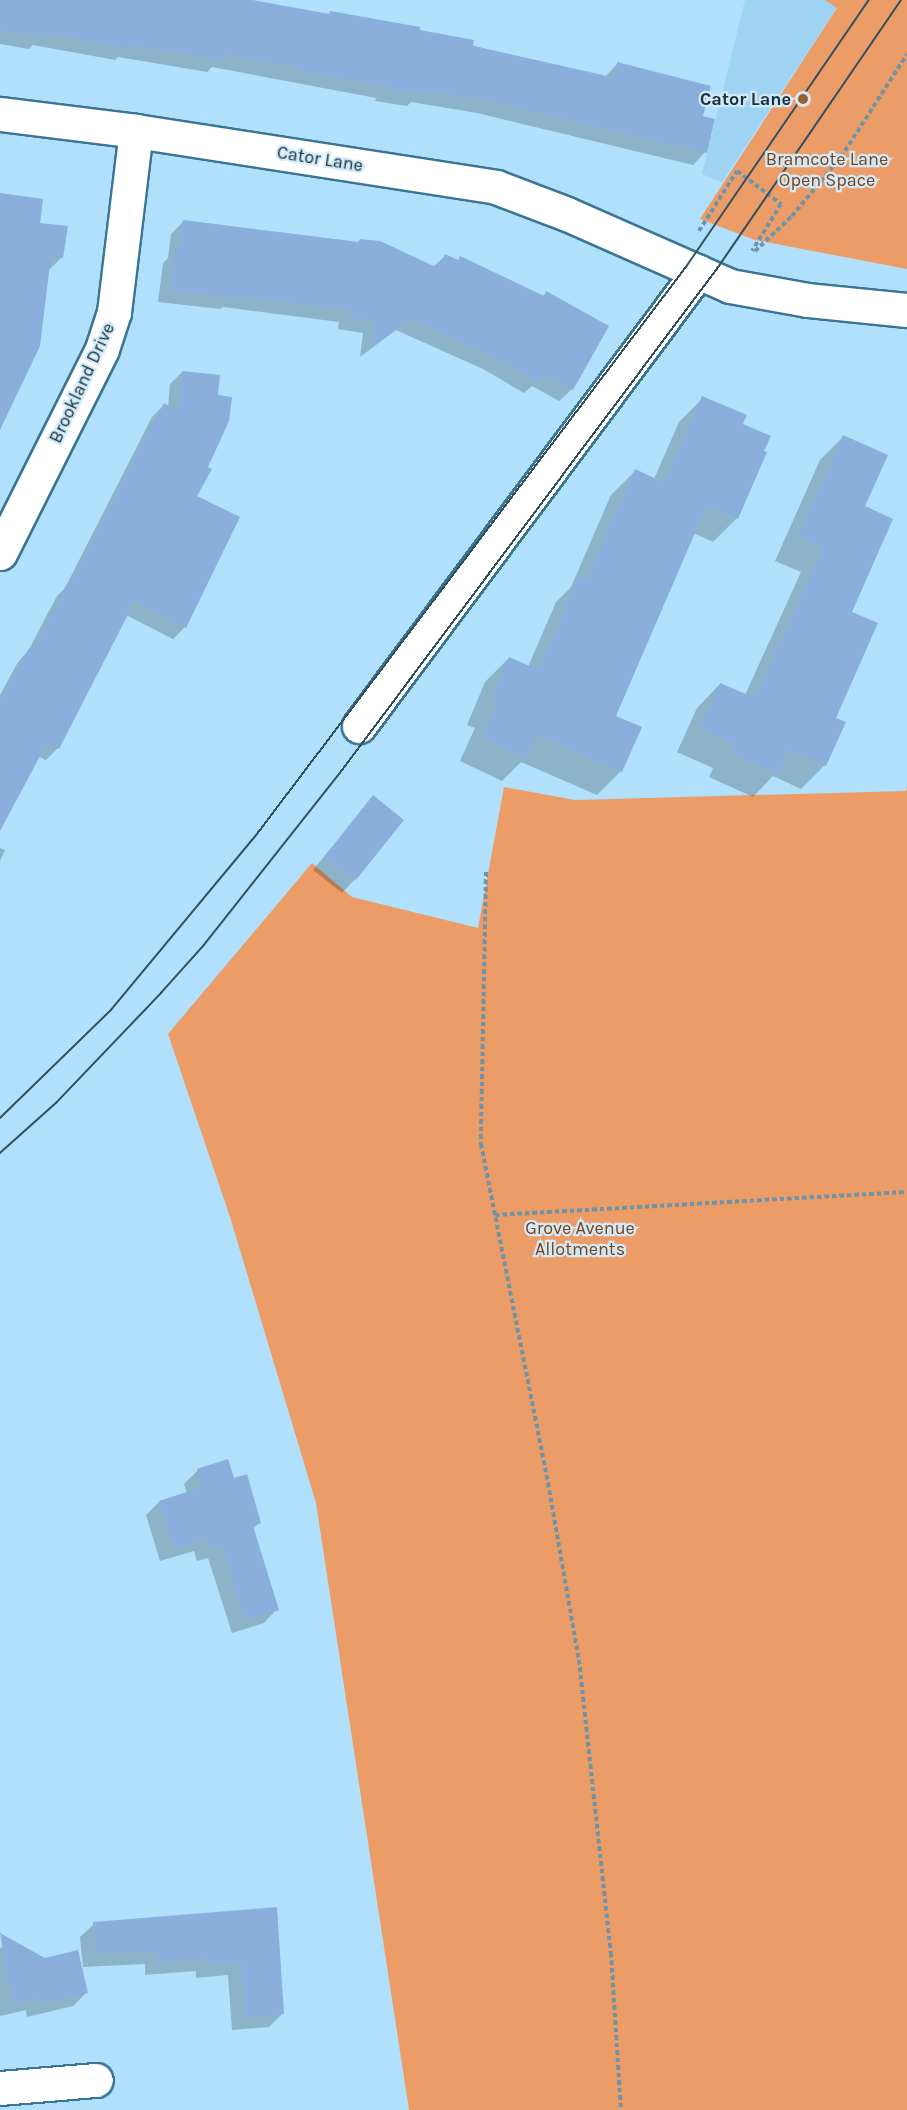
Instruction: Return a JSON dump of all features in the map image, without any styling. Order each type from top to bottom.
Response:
[{"type":"street","name":"Cator Lane","points":[[0,114],[136,131],[496,187],[567,214],[730,286],[808,300],[907,310]]},
{"type":"street","name":"Brookland Drive","points":[[0,553],[102,349],[108,331],[114,312],[136,131]]},
{"type":"street","points":[[359,726],[698,272]]},
{"type":"street","points":[[0,2088],[96,2080]]},
{"type":"path","points":[[751,255],[792,216],[841,157],[907,54]]},
{"type":"path","points":[[696,236],[737,171],[781,204],[730,286]]},
{"type":"path","points":[[486,872],[486,973],[481,1144],[548,1483],[579,1660],[611,1953],[621,2110]]},
{"type":"path","points":[[495,1215],[907,1192]]},
{"type":"shaded area","points":[[745,0],[825,0],[837,7],[722,182],[702,174]]},
{"type":"green space","name":"Bramcote Lane Open Space","points":[[825,0],[907,0],[907,269],[755,240],[700,219],[837,8]]},
{"type":"green space","name":"Grove Avenue Allotments","points":[[504,787],[575,800],[906,791],[907,787],[907,2110],[409,2110],[316,1503],[230,1217],[168,1034],[312,863],[352,897],[478,928]]},
{"type":"building","points":[[0,0],[253,0],[329,14],[330,11],[420,27],[420,30],[474,40],[473,46],[616,78],[617,62],[711,86],[703,116],[715,119],[707,153],[490,101],[422,90],[421,94],[387,89],[387,86],[295,70],[295,67],[222,54],[221,60],[130,45],[129,48],[44,33],[43,37],[0,30]]},
{"type":"building","points":[[0,193],[43,199],[40,223],[68,226],[63,258],[51,256],[40,346],[0,430]]},
{"type":"building","points":[[183,220],[359,242],[360,239],[380,241],[438,268],[445,254],[458,260],[460,256],[544,296],[546,291],[609,326],[573,390],[543,373],[538,382],[495,357],[410,318],[372,347],[375,321],[350,317],[351,310],[235,295],[234,298],[170,290],[175,249],[179,250]]},
{"type":"building","points":[[182,371],[220,375],[218,395],[232,397],[229,421],[208,467],[212,469],[197,496],[240,517],[186,628],[135,601],[59,749],[47,743],[0,831],[0,702],[29,648],[34,650],[68,582],[71,584],[164,403],[178,411]]},
{"type":"building","points":[[702,396],[747,415],[743,424],[771,436],[764,451],[767,452],[738,519],[707,505],[616,716],[642,727],[622,772],[538,735],[527,758],[482,737],[498,704],[490,701],[509,657],[539,670],[579,577],[587,580],[635,469],[665,483]]},
{"type":"building","points":[[843,435],[888,455],[865,506],[893,519],[852,612],[878,623],[836,718],[846,722],[826,766],[789,749],[778,774],[731,753],[735,744],[699,728],[720,683],[755,698],[823,548],[798,537]]},
{"type":"building","points":[[373,795],[404,820],[356,880],[325,856]]},
{"type":"building","points":[[228,1459],[234,1478],[247,1474],[261,1523],[253,1526],[279,1610],[245,1620],[222,1545],[210,1549],[207,1539],[174,1549],[159,1501],[202,1487],[197,1469]]},
{"type":"building","points":[[277,1907],[284,2014],[245,2017],[241,1962],[209,1965],[209,1958],[158,1962],[158,1951],[96,1954],[93,1922]]},
{"type":"building","points":[[0,1933],[45,1958],[78,1950],[88,1993],[40,2004],[39,1998],[12,2003]]},
{"type":"tram line","points":[[0,1118],[111,1010],[257,834],[686,267],[869,0]]},
{"type":"tram line","points":[[0,1153],[57,1102],[204,945],[340,773],[719,266],[901,0]]},
{"type":"place","name":"Cator Lane","points":[[803,99]]}]
